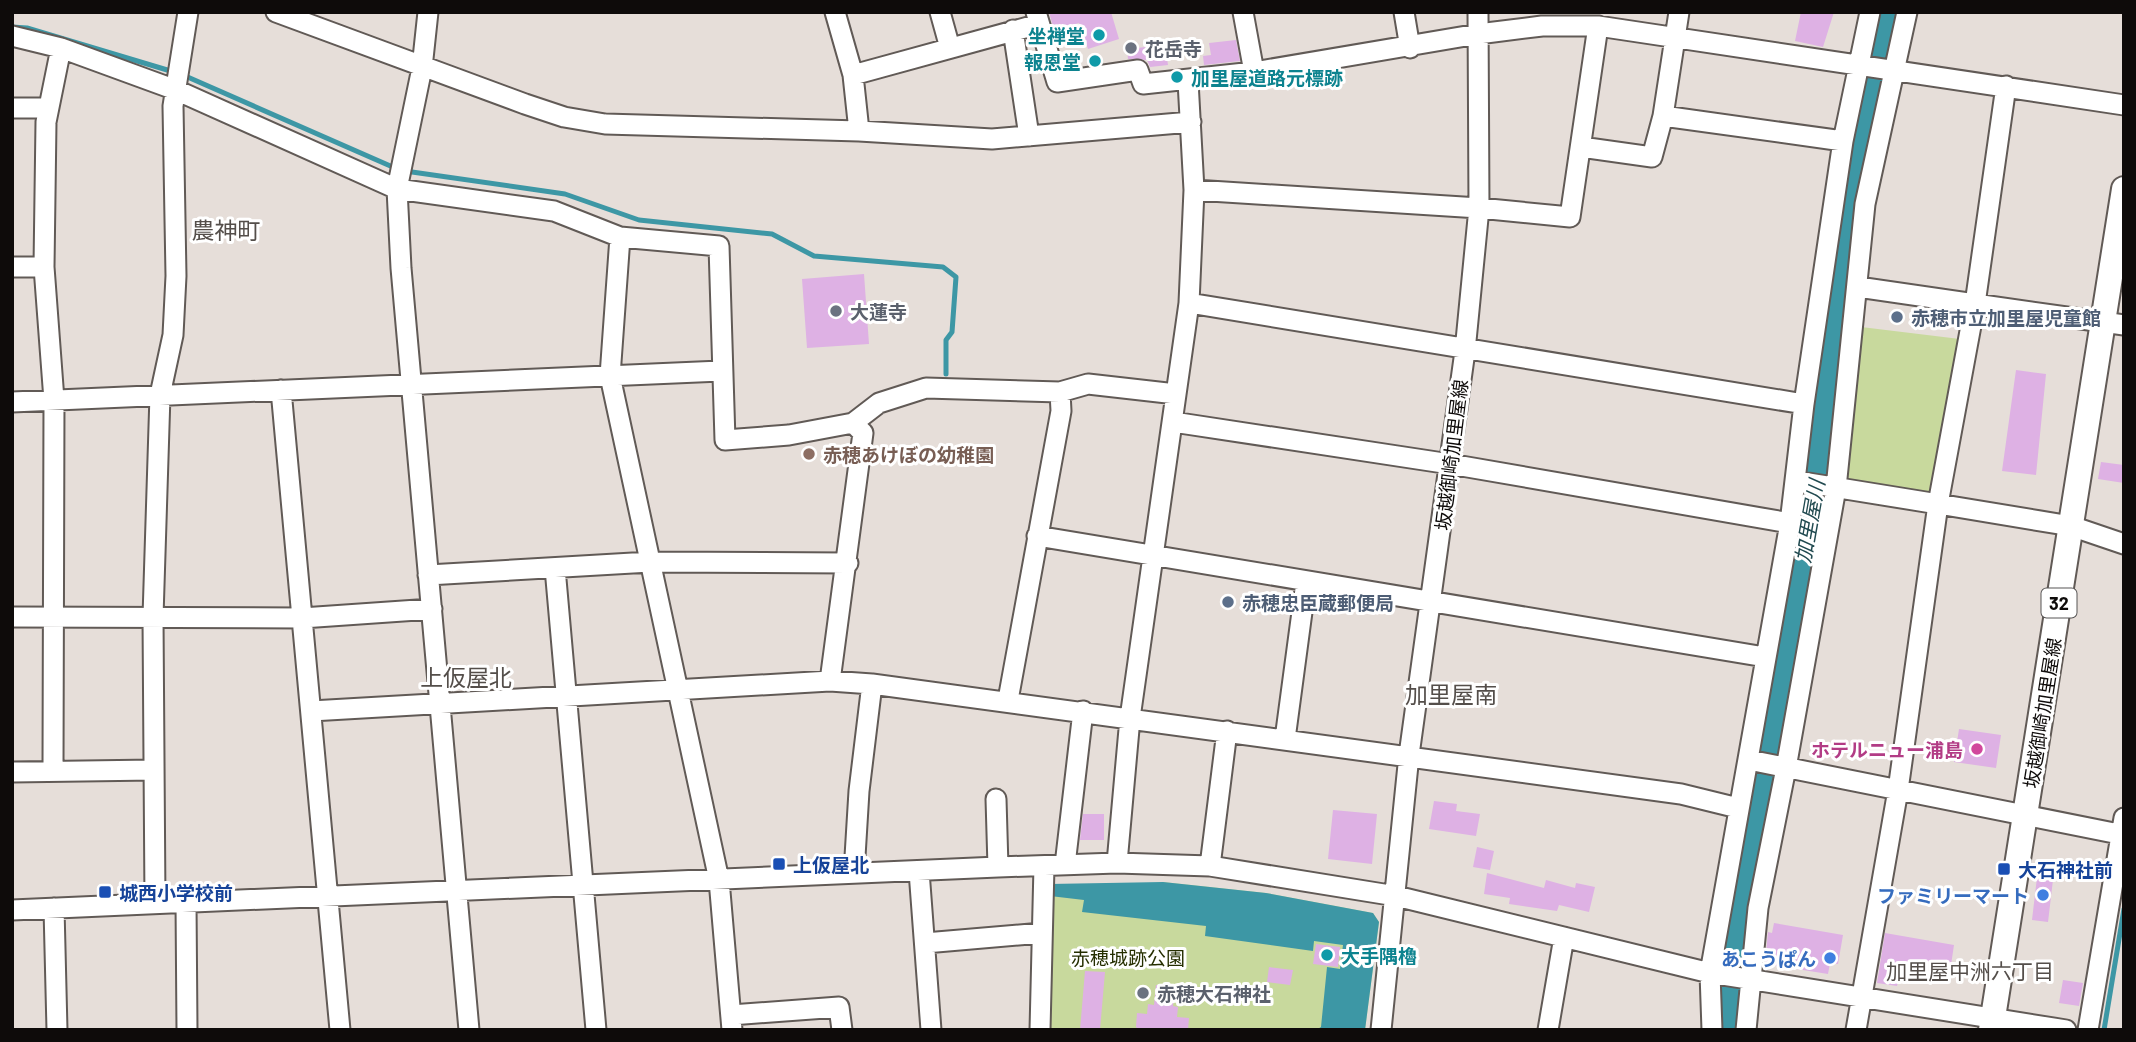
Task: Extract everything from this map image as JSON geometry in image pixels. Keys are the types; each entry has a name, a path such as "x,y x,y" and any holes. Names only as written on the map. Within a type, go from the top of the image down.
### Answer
{"main road":[{"name":"坂越御崎加里屋線","path":"1992,1023 2071,526 2113,323 2124,189"}],"street":[{"path":"155,903 153,617 160,396 173,335 176,276 173,106 188,12"},
{"path":"276,12 422,68 564,117 605,124 859,131 992,139 1191,122"},
{"path":"428,12 422,68 397,189 401,268 469,1030"},
{"path":"835,12 853,75 859,131"},
{"path":"940,12 950,48"},
{"path":"1243,12 1254,72"},
{"path":"1404,12 1410,48"},
{"name":"坂越御崎加里屋線","path":"1381,1030 1409,755 1465,351 1479,208 1478,12"},
{"path":"1581,147 1652,157 1663,116 1679,12"},
{"path":"1712,1030 1713,974 1738,807 1749,760 1790,523 1804,404 1843,141 1870,12"},
{"path":"1746,1030 1747,980 1758,908 1836,488 1865,204 1907,12"},
{"path":"853,75 1013,30 1037,18 1057,82 1138,70 1143,84 1254,72 1410,48 1478,34 1542,26 1598,26 1859,63 1895,71 2124,105"},
{"path":"1194,190 1479,208 1570,217 1598,26"},
{"path":"1013,30 1029,136"},
{"path":"12,36 61,48 176,90 397,189 554,211 620,237 719,247 725,440 789,435 853,423 879,402 926,388 1060,392 1088,384 1176,394"},
{"path":"53,771 54,400 44,267 47,108 61,48"},
{"path":"1117,863 1130,718 1189,303 1194,190 1188,81"},
{"path":"1856,1030 1898,790 1938,503 1975,304 2006,86"},
{"path":"12,108 47,108"},
{"path":"1663,116 1843,141"},
{"path":"620,237 610,376 719,880 732,1022 839,1007 842,1030"},
{"path":"12,267 44,267"},
{"path":"1858,287 2113,323"},
{"path":"1189,303 1465,351 1804,404"},
{"path":"12,402 721,371"},
{"path":"281,390 340,1030"},
{"path":"1008,700 1061,411 1060,392"},
{"path":"1173,422 1450,464 1790,523"},
{"path":"830,681 848,563 863,433 853,423"},
{"path":"1796,481 2071,526 2124,544"},
{"path":"1037,536 1765,657"},
{"path":"428,575 650,562 848,563"},
{"path":"555,568 596,1030"},
{"path":"1285,739 1306,582"},
{"path":"12,617 302,618 432,609"},
{"path":"311,711 830,681 1008,700 1409,755 1681,793 1738,807"},
{"path":"854,873 859,791 872,684"},
{"path":"1065,865 1083,711"},
{"path":"1210,866 1227,732"},
{"path":"1749,760 2025,816 2123,829 2088,1030"},
{"path":"12,772 154,770"},
{"path":"996,799 998,867"},
{"path":"12,910 998,867 1117,863 1210,866 1396,895 1713,974 1992,1023 2066,1030"},
{"path":"1040,1030 1044,866"},
{"path":"919,871 931,1030"},
{"path":"186,902 187,1030"},
{"path":"54,908 57,1030"},
{"path":"925,943 1042,933"},
{"path":"1548,1030 1564,937"}],"green space":[{"path":"1853,326 1968,340 1938,504 1836,488"},
{"name":"赤穂城跡公園","path":"1163,882 1266,893 1373,913 1379,922 1365,1030 1047,1030 1050,896"}],"water":[{"path":"1163,882 1266,893 1373,913 1379,922 1365,1030 1316,1030 1321,1027 1327,967 1340,969 1343,945 1314,941 1313,951 1205,936 1206,926 1082,912 1084,900 1050,896 1049,884"}],"building":[{"name":"坐禅堂","path":"1049,12 1111,12 1119,39 1088,49 1079,23 1054,30"},
{"path":"1801,12 1834,12 1823,47 1795,41"},
{"path":"1236,40 1240,61 1204,65 1203,56 1211,55 1209,43"},
{"path":"1165,45 1168,65 1150,67 1147,60 1128,59 1127,49"},
{"name":"大蓮寺","path":"864,274 869,344 807,348 802,279"},
{"path":"2016,370 2046,374 2036,475 2002,471"},
{"path":"2101,462 2124,465 2124,483 2098,479"},
{"name":"ホテルニュー浦島","path":"1959,729 2001,735 1996,768 1954,762"},
{"path":"1434,801 1457,804 1456,811 1480,814 1476,836 1429,829"},
{"path":"1333,810 1377,814 1372,864 1328,859"},
{"path":"1083,814 1104,814 1104,840 1080,840"},
{"path":"1477,847 1494,851 1490,870 1473,867"},
{"name":"ファミリーマート","path":"2038,869 2054,871 2048,922 2032,920"},
{"path":"1487,873 1544,888 1546,880 1575,888 1576,883 1595,887 1589,912 1559,905 1557,911 1509,904 1510,898 1484,894"},
{"path":"1774,923 1843,935 1838,964 1830,963 1828,974 1765,964 1768,932 1772,933"},
{"path":"1885,933 1954,945 1951,965 1922,960 1922,965 1914,964 1912,974 1900,972 1897,986 1877,983"},
{"name":"大手隅櫓","path":"1316,944 1340,947 1338,967 1313,964"},
{"path":"1269,967 1293,970 1290,985 1267,982"},
{"path":"1085,971 1105,972 1100,1030 1080,1030"},
{"path":"2063,980 2083,983 2079,1006 2059,1003"},
{"path":"1156,985 1174,986 1173,1006 1178,1007 1177,1017 1189,1018 1188,1030 1139,1030 1136,1027 1137,1013 1147,1014 1148,1004 1154,1005"}],"waterway":[{"name":"加里屋川","path":"1731,1030 1732,951 1820,456 1847,227 1890,12"},
{"path":"12,27 27,28 174,72"},
{"path":"183,75 395,168"},
{"path":"405,171 565,194 639,220 772,234 814,256 943,267 956,277 952,332 946,340 946,374"},
{"path":"2104,1030 2124,909"}],"place":[{"name":"坐禅堂","path":"1099,35"},
{"name":"花岳寺","path":"1131,48"},
{"name":"報恩堂","path":"1095,61"},
{"name":"加里屋道路元標跡","path":"1177,77"},
{"name":"大蓮寺","path":"836,311"},
{"name":"赤穂市立加里屋児童館","path":"1897,317"},
{"name":"赤穂あけぼの幼稚園","path":"809,454"},
{"name":"赤穂忠臣蔵郵便局","path":"1228,602"},
{"name":"ホテルニュー浦島","path":"1977,749"},
{"name":"上仮屋北","path":"779,864"},
{"name":"大石神社前","path":"2004,869"},
{"name":"城西小学校前","path":"105,892"},
{"name":"ファミリーマート","path":"2043,895"},
{"name":"大手隅櫓","path":"1327,955"},
{"name":"あこうぱん","path":"1830,958"},
{"name":"赤穂大石神社","path":"1143,993"}],"district":[{"name":"農神町","path":"226,230"},
{"name":"上仮屋北","path":"466,677"},
{"name":"加里屋南","path":"1451,694"},
{"name":"加里屋中洲六丁目","path":"1970,970"}]}
